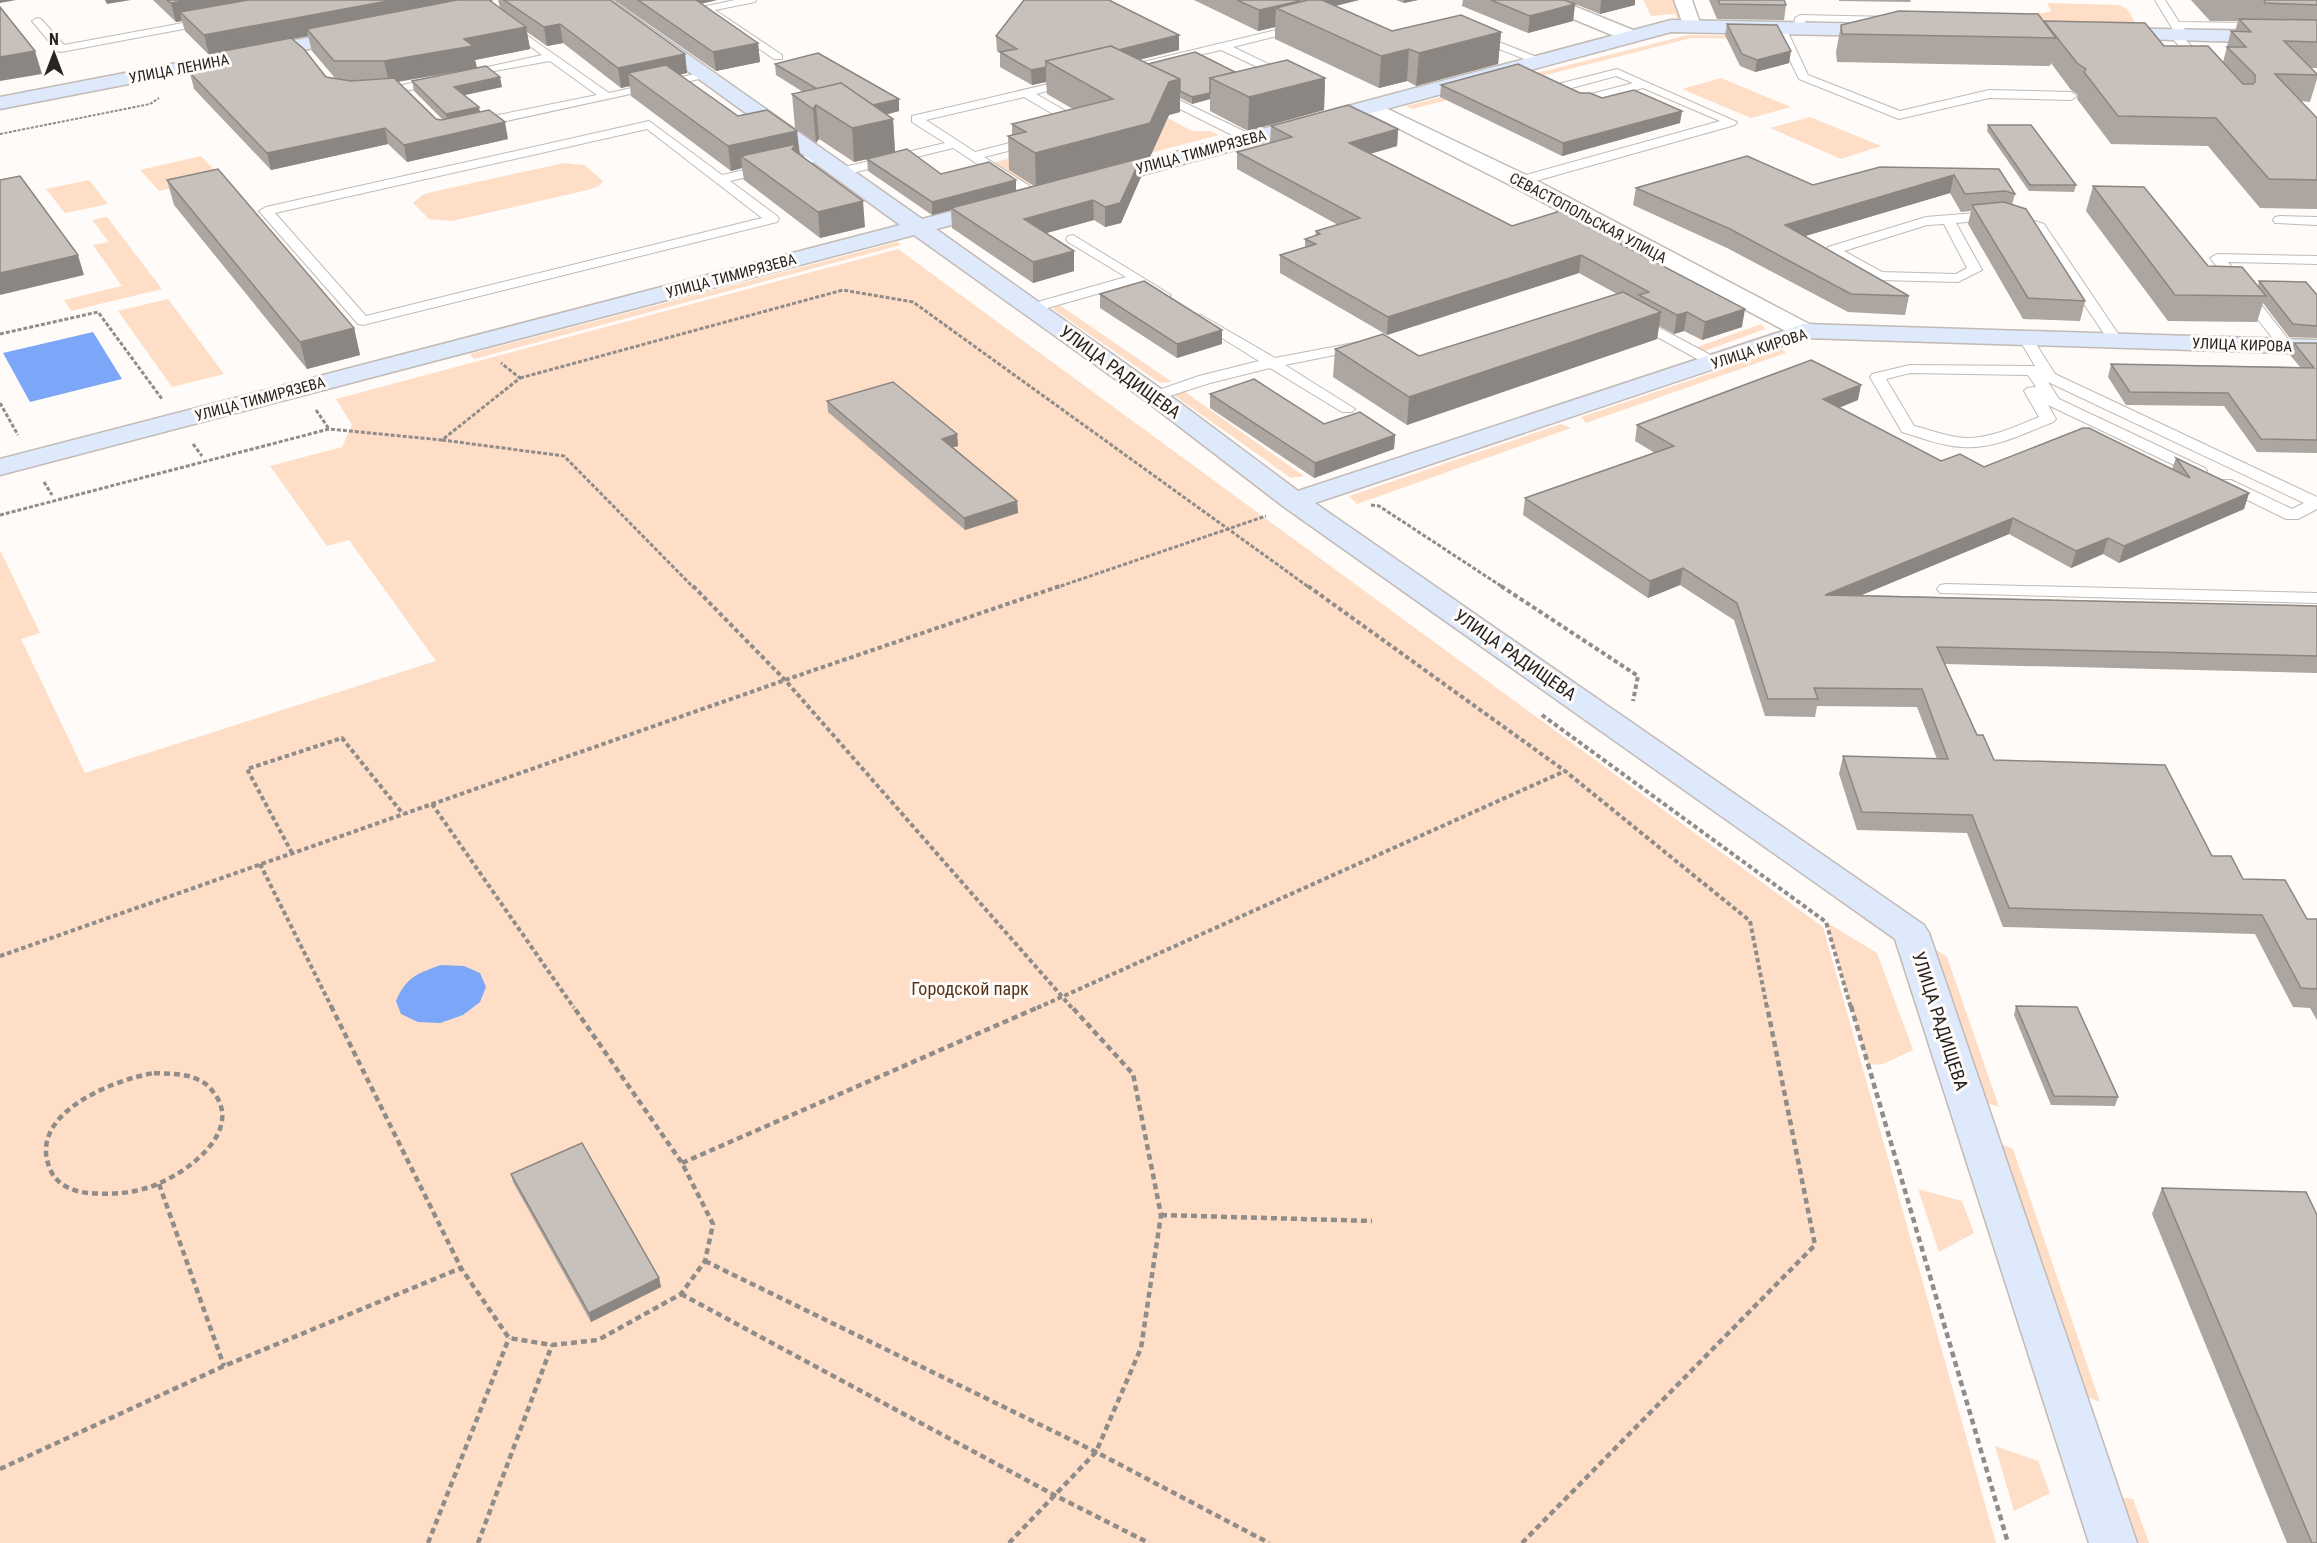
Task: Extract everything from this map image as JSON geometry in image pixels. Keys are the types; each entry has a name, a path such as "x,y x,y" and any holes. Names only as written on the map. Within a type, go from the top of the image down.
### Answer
{"street":[{"name":"УЛИЦА РАДИЩЕВА","path":"599,0 1155,396 1284,508 1911,933 2113,1543"},
{"path":"1543,0 1631,36"},
{"path":"1683,0 1692,26"},
{"name":"УЛИЦА ТИМИРЯЗЕВА","path":"1082,184 1671,26 1800,28 1903,25"},
{"name":"УЛИЦА ЛЕНИНА","path":"0,103 299,50 374,31"},
{"path":"2092,34 2178,32 2317,38"},
{"name":"СЕВАСТОПОЛЬСКАЯ УЛИЦА","path":"1371,107 1520,181 1804,332"},
{"name":"УЛИЦА ТИМИРЯЗЕВА","path":"0,467 1060,191"},
{"name":"УЛИЦА КИРОВА","path":"1284,508 1804,332 2317,347"}],"lane":[{"path":"751,0 706,9 778,57"},
{"path":"2160,0 2178,32 2209,72"},
{"path":"37,21 61,49 221,19"},
{"path":"500,19 606,97"},
{"path":"1248,138 1114,72 1222,46 1307,20"},
{"path":"2178,32 2252,26"},
{"path":"1780,28 1803,77 1899,116 1989,94 2071,96"},
{"path":"1462,37 1473,35 1538,62"},
{"path":"1222,46 1298,82 1276,88"},
{"path":"416,102 395,88 551,57"},
{"path":"1514,68 1583,100 1644,84"},
{"path":"1520,181 1731,122 1617,72 1557,88"},
{"path":"467,126 704,75"},
{"path":"1037,197 916,118 1081,80"},
{"path":"1026,93 1086,128 1064,134"},
{"path":"1190,110 1212,104"},
{"path":"720,179 772,219 363,321 266,211 649,125 720,179 955,144"},
{"path":"974,156 1041,139"},
{"path":"1948,219 1975,270 1958,278 1880,276 1833,250 1926,221 1948,219 2001,215 2039,226 2116,341"},
{"path":"2280,220 2317,221"},
{"path":"1073,239 1269,363 1347,409"},
{"path":"2286,346 2217,258 2317,260"},
{"path":"1032,308 1137,278"},
{"path":"1620,310 1715,363"},
{"path":"2026,339 2033,371 2048,419 1972,443 1956,442 1908,429 1877,377 1910,369 2033,371 2317,502 2313,514 2292,515 2053,402 2033,371"},
{"path":"1155,396 1178,387 1269,363 1371,344"},
{"path":"1946,589 2317,598"}],"path":[{"path":"442,440 520,378 843,290 912,302 1565,771 1750,921 1815,1245 1522,1543"},
{"path":"0,334 98,312 164,402"},
{"path":"495,357 520,378"},
{"path":"0,403 21,440"},
{"path":"312,404 329,429"},
{"path":"0,515 329,429 442,440 564,456 785,681 1062,997 1133,1074 1161,1215 1141,1348 1096,1452 1009,1543"},
{"path":"1368,505 1379,506 1638,676 1630,711"},
{"path":"1259,508 1268,516"},
{"path":"0,956 785,681 1268,516 1284,508"},
{"path":"1537,712 1826,922 2008,1543"},
{"path":"292,853 247,769 342,738 403,814"},
{"path":"682,1164 1062,997 1565,771"},
{"path":"260,864 461,1268 509,1338 552,1345 598,1340 681,1294 705,1261 713,1224 682,1164 432,804"},
{"path":"154,1073 184,1074 205,1082 222,1102 222,1124 209,1148 187,1168 159,1184 116,1195 82,1193 58,1183 45,1163 46,1142 61,1116 82,1099 119,1080 154,1073"},
{"path":"159,1184 224,1366"},
{"path":"1161,1215 1372,1221"},
{"path":"705,1261 1096,1452 1269,1543"},
{"path":"0,1469 224,1366 461,1268"},
{"path":"681,1294 1056,1496 1149,1543"},
{"path":"428,1543 509,1338"},
{"path":"478,1543 552,1345"}],"green space":[{"path":"1643,0 1678,0 1685,16 1677,19 1675,14 1651,16"},
{"path":"2047,3 2119,5 2127,9 2138,27 2031,26 2022,14 2051,11"},
{"path":"1688,35 1763,36 1764,39 1691,38 1412,109 1406,106"},
{"path":"1721,78 1791,107 1751,118 1682,89"},
{"path":"1164,116 1192,131 1210,131 1219,135 1029,185 992,163"},
{"path":"1810,117 1881,146 1841,159 1770,128"},
{"path":"201,156 221,177 159,191 140,170"},
{"path":"564,163 584,165 603,181 599,186 588,190 452,221 429,219 413,203 422,195 432,192"},
{"path":"89,180 108,204 65,213 46,189"},
{"path":"107,217 162,289 71,311 64,300 122,286 93,245 109,242 92,220"},
{"path":"897,242 901,245 474,359 470,354"},
{"name":"Городской парк","path":"898,249 1823,927 1996,1543 0,1543 0,550 40,633 21,639 85,773 436,661 349,540 327,546 270,466 342,447 352,425 336,399"},
{"path":"168,299 224,374 172,387 118,311"},
{"path":"1058,304 1172,382 1160,383 1053,309"},
{"path":"1761,324 1765,329 1702,352 1694,348"},
{"path":"1782,349 1786,353 1586,423 1581,417"},
{"path":"1178,387 1304,476 1291,478 1168,391"},
{"path":"1561,424 1571,428 1357,504 1349,496"},
{"path":"1826,922 1877,953 1913,1050 1883,1064 1868,1065"},
{"path":"1911,933 1947,957 1999,1107 1965,1095"},
{"path":"1978,1134 2013,1149 2100,1402 2061,1385"},
{"path":"1918,1189 1962,1201 1974,1233 1939,1252"},
{"path":"1995,1446 2038,1461 2050,1493 2014,1511"},
{"path":"2097,1494 2133,1499 2149,1543 2113,1543"}],"water":[{"path":"93,332 122,379 30,402 3,353"},
{"path":"441,965 464,966 480,973 486,987 480,1002 463,1015 440,1023 418,1022 401,1014 396,1001 404,986 419,974"}],"building":[{"path":"167,0 189,0 171,3"},
{"path":"248,0 393,0 204,35 180,12"},
{"path":"457,0 489,0 526,27 464,39 473,46 384,61 334,61 307,29"},
{"path":"504,0 610,0 685,54 618,68 560,24 544,27"},
{"path":"638,0 696,0 758,43 713,52"},
{"path":"1024,0 1109,0 1179,35 1118,50 1111,46 1046,61 1046,67 1031,70 1000,52 1017,49 996,36"},
{"path":"1237,0 1299,0 1300,1 1259,10"},
{"path":"1308,0 1322,0 1392,31 1461,15 1501,32 1419,53 1409,49 1381,56 1276,8"},
{"path":"1491,0 1564,0 1575,4 1530,16"},
{"path":"1718,0 1784,0 1786,5 1720,4"},
{"path":"2264,0 2317,0 2317,5 2265,3"},
{"path":"0,7 35,51 0,57"},
{"path":"1899,11 2038,14 2056,38 1842,34 1841,25"},
{"path":"2239,19 2317,20 2317,42 2284,41 2317,75 2275,74 2317,118 2317,180 2269,179 2216,118 2118,116 2084,72 2086,69 2077,63 2044,21 2145,23 2164,46 2208,46 2243,84 2253,84 2255,75 2227,47 2246,47 2231,31 2251,32"},
{"path":"1727,24 1777,25 1791,51 1757,60 1742,54"},
{"path":"291,38 304,49 326,77 351,81 394,78 436,119 441,120 489,110 505,122 404,145 385,128 267,153 190,73 232,65 219,52"},
{"path":"1111,46 1180,79 1169,82 1150,123 1035,153 1008,136 1026,132 1012,124 1113,99 1046,61"},
{"path":"1195,52 1235,72 1210,78 1210,93 1192,97 1180,91 1180,79 1148,64"},
{"path":"818,53 899,99 873,105 841,83 817,89 775,64"},
{"path":"1287,60 1325,78 1249,97 1210,78"},
{"path":"1518,64 1580,93 1590,93 1602,98 1634,90 1682,111 1563,143 1441,85"},
{"path":"666,65 738,116 767,110 797,131 728,146 628,73"},
{"path":"486,66 500,77 454,87 479,107 446,114 412,81"},
{"path":"841,83 893,119 852,128 816,105 813,109 792,94"},
{"path":"1348,105 1398,129 1349,143 1512,226 1560,211 1624,242 1619,243 1745,309 1705,322 1687,312 1677,315 1639,295 1649,292 1581,255 1388,317 1280,255 1316,244 1305,239 1320,234 1316,231 1360,218 1237,152 1292,137 1271,126"},
{"path":"1988,125 2031,125 2076,185 2030,185"},
{"path":"796,144 792,149 863,201 818,212 741,156"},
{"path":"907,149 941,174 989,162 1016,180 932,202 867,159"},
{"path":"1747,156 1813,185 1880,167 1999,169 2015,194 2005,191 1965,194 1954,175 1785,225 1909,296 1851,294 1730,229 1636,188"},
{"path":"1141,158 1120,203 1105,207 1093,200 1024,219 1074,251 1033,262 951,208"},
{"path":"218,169 354,328 300,342 167,180"},
{"path":"20,176 78,255 0,273 0,180"},
{"path":"2093,186 2144,187 2208,266 2242,267 2266,296 2175,295"},
{"path":"2004,202 2026,209 2085,301 2028,298 1972,205"},
{"path":"1144,281 1222,330 1177,344 1100,294"},
{"path":"2259,281 2306,282 2317,295 2317,326 2293,324"},
{"path":"1623,292 1661,312 1409,397 1335,349 1383,334 1419,356"},
{"path":"2294,343 2317,343 2317,440 2261,439 2228,393 2130,392 2111,364 2314,368"},
{"path":"1811,360 1861,385 1823,399 1941,461 1960,454 1984,467 2083,428 2089,428 2190,478 2176,458 2249,493 2124,546 2108,538 2076,551 2013,518 1825,595 2317,606 2317,656 1937,647 1977,735 1983,735 1994,760 2165,765 2212,856 2231,856 2243,879 2285,880 2307,919 2317,919 2317,989 2301,988 2262,915 2009,908 1972,815 1862,812 1843,756 1948,759 1922,689 1814,688 1818,699 1768,699 1737,603 1683,568 1650,581 1525,498 1674,446 1637,425"},
{"path":"1254,379 1324,424 1360,412 1395,435 1315,463 1210,394"},
{"path":"893,382 957,434 942,439 1017,501 964,518 827,401"},
{"path":"2016,1006 2077,1007 2118,1097 2054,1096"},
{"path":"582,1143 659,1278 589,1313 511,1174"},
{"path":"2162,1188 2306,1192 2317,1215 2317,1543 2312,1543"}]}
